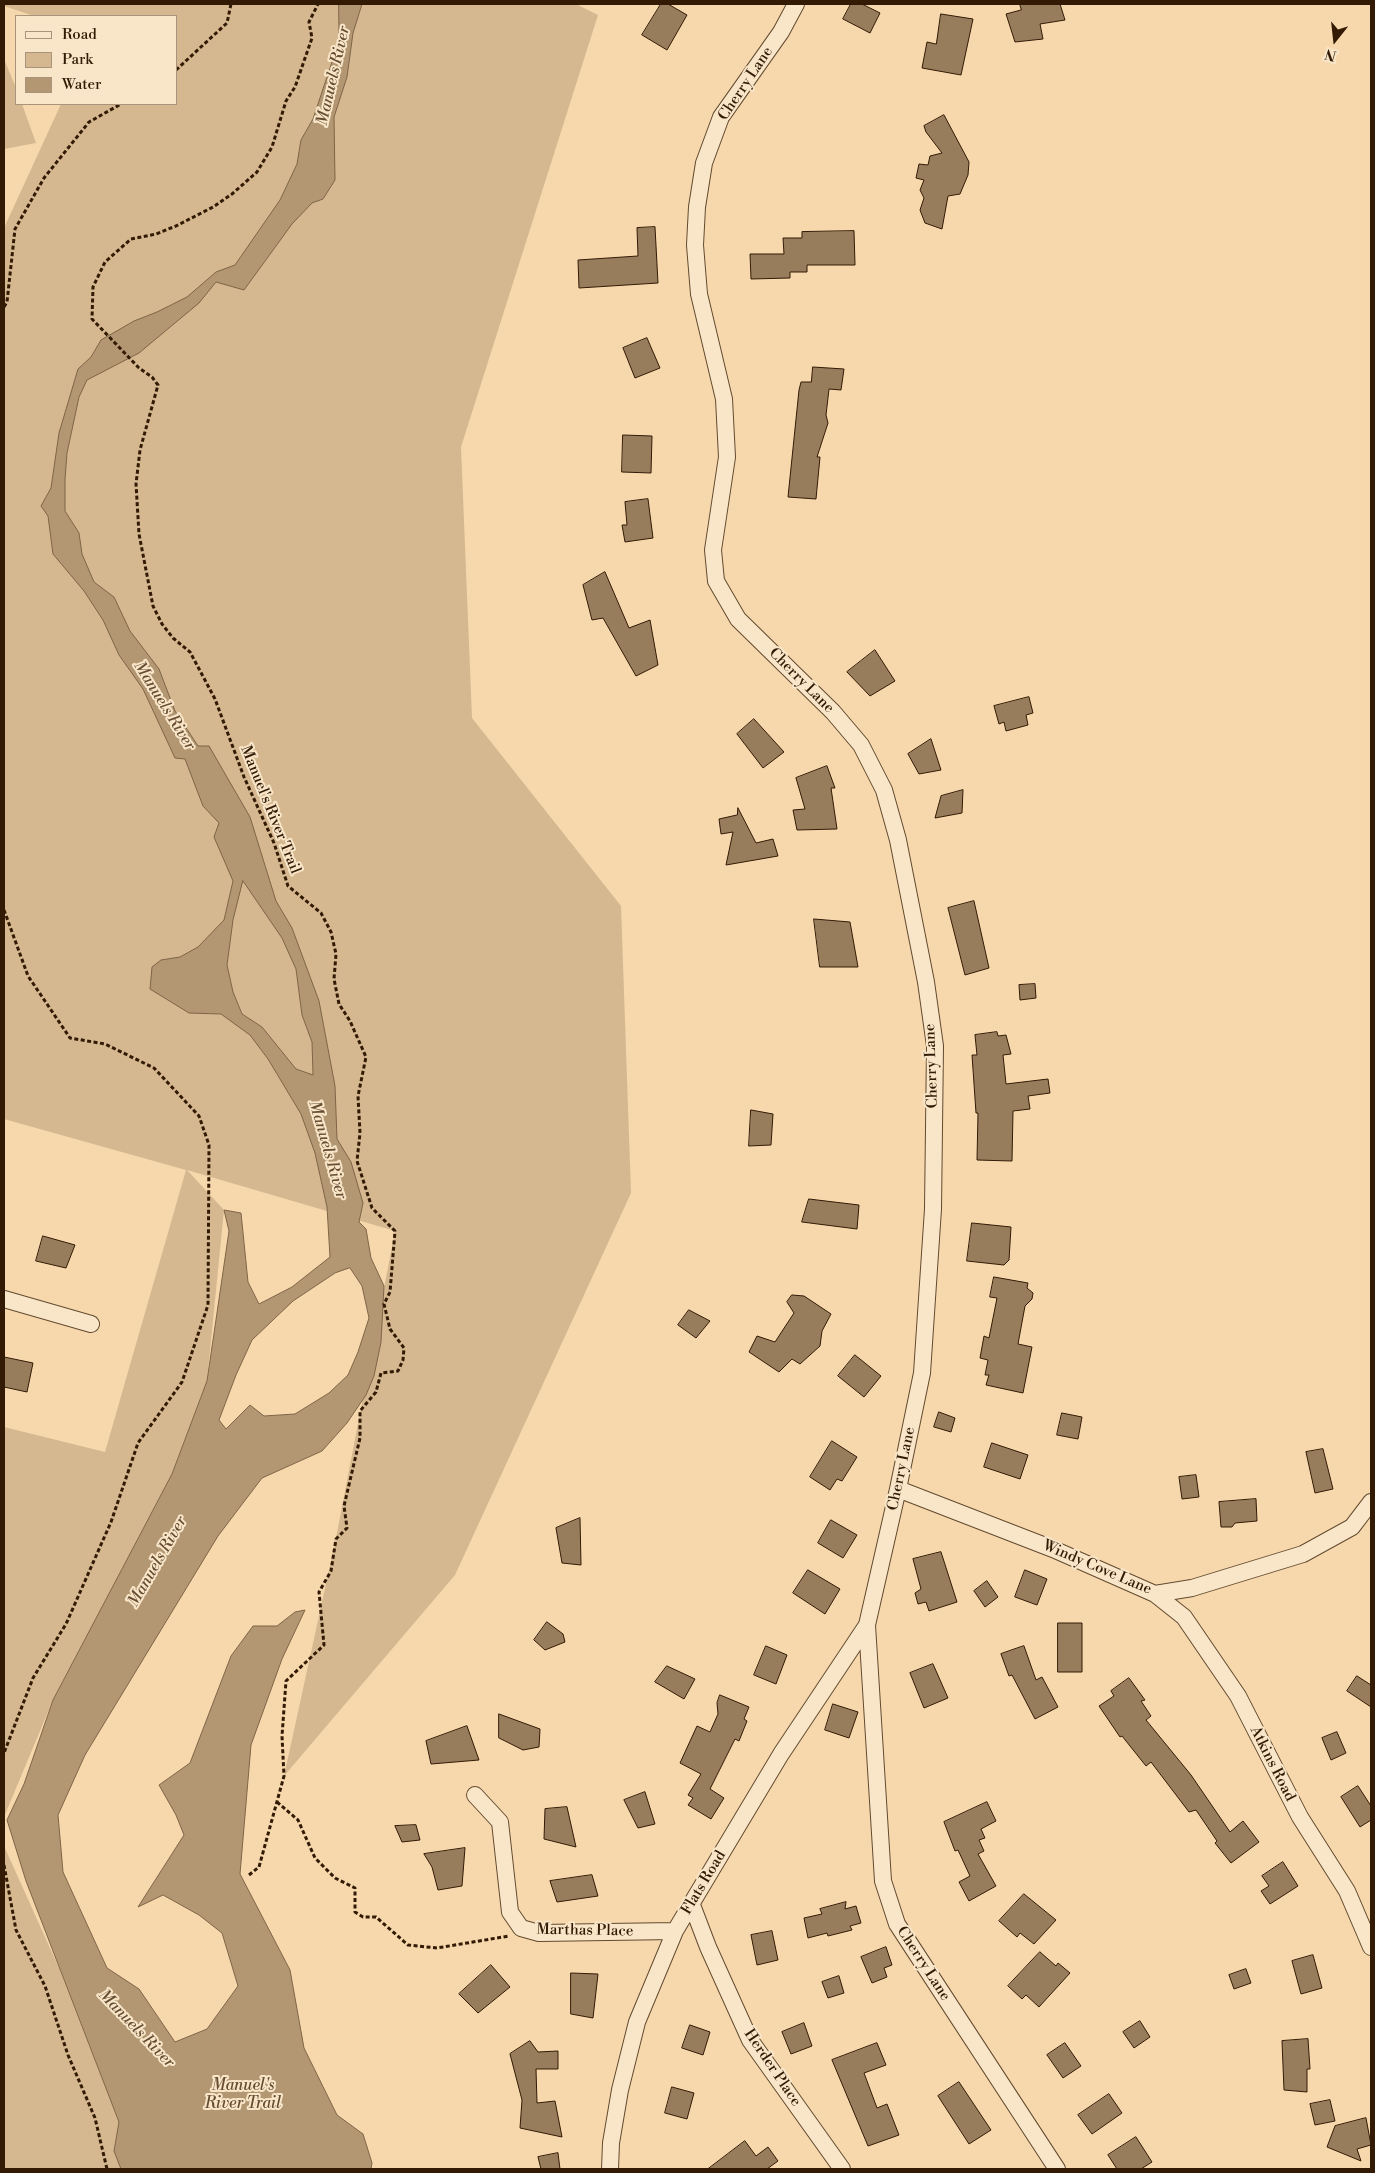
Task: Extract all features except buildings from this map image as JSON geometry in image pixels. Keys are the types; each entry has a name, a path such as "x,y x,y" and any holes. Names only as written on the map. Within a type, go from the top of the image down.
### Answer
{"street":[{"name":"Cherry Lane","path":"796,4 781,32 721,116 704,164 697,207 695,245 699,294 724,400 727,457 713,550 716,581 738,619 833,712 861,745 884,790 898,840 926,982 935,1046 933,1209 922,1373 867,1625 884,1881 897,1924 1057,2169"},
{"path":"4,1299 92,1324"},
{"name":"Windy Cove Lane","path":"898,1489 1053,1549 1155,1594 1192,1588 1302,1554 1352,1527 1371,1502"},
{"name":"Atkins Road","path":"1155,1594 1184,1617 1238,1696 1300,1817 1347,1891 1371,1947"},
{"name":"Flats Road","path":"610,2169 611,2143 620,2090 638,2022 675,1931 781,1754 867,1625"},
{"name":"Marthas Place","path":"475,1795 500,1822 510,1912 521,1928 539,1933 675,1931"},
{"name":"Herder Place","path":"692,1904 708,1947 750,2040 842,2169"}],"path":[{"path":"178,68 227,24 231,4"},
{"name":"Manuel's River Trail","path":"249,1875 259,1867 284,1776 282,1736 286,1680 324,1645 319,1592 331,1571 336,1538 347,1528 344,1506 360,1438 360,1411 376,1392 381,1373 398,1371 403,1360 404,1348 390,1329 384,1304 390,1292 395,1231 372,1208 357,1160 360,1133 358,1096 366,1057 350,1021 339,1004 334,979 336,954 331,932 322,913 288,886 274,843 244,777 215,699 190,652 173,638 162,624 152,606 139,534 136,484 140,450 158,385 152,376 139,368 92,320 93,287 105,262 131,239 156,234 214,207 257,172 272,147 286,101 296,87 312,38 309,22 318,4"},
{"path":"4,307 7,302 15,229 39,186 89,122 118,105"},
{"path":"4,910 28,976 70,1038 105,1044 154,1068 199,1116 209,1146 208,1304 197,1339 182,1382 138,1443 111,1522 66,1624 33,1678 4,1753"},
{"path":"277,1802 298,1820 315,1858 335,1878 355,1888 355,1912 363,1917 376,1917 408,1945 437,1948 471,1944 506,1938 521,1928"},
{"path":"4,1865 16,1930 45,1986 68,2055 95,2118 107,2169"}],"green space":[{"path":"4,4 576,4 598,15 461,447 472,718 621,906 631,1193 455,1575 284,1776 336,1538 395,1231 187,1170 224,1210 207,1381 172,1474 53,1700 4,1817 4,1427 105,1452 186,1170 4,1119 4,228 61,105 178,105 178,15 31,15 4,6"},
{"path":"4,59 15,86 15,105 22,105 36,143 4,149"},
{"path":"4,1846 59,1968 119,2122 121,2169 4,2169"}],"water":[{"name":"Manuel's River Trail","path":"339,4 362,4 353,33 347,77 334,117 335,180 323,199 312,203 292,224 244,290 216,282 199,303 139,353 87,380 79,397 67,453 65,511 79,533 82,554 94,582 114,597 130,631 159,669 175,711 198,746 209,746 250,817 276,901 292,928 319,1001 335,1086 337,1139 351,1162 363,1203 359,1222 366,1229 371,1258 384,1286 381,1342 374,1376 366,1395 347,1423 322,1451 262,1478 218,1536 85,1755 58,1815 63,1872 107,1968 139,1989 175,2042 207,2029 238,1986 222,1933 199,1915 163,1895 138,1907 184,1835 176,1815 159,1785 190,1763 231,1656 253,1626 277,1626 295,1612 305,1610 282,1659 251,1745 240,1874 290,1970 304,2048 337,2115 363,2134 372,2163 371,2169 121,2169 114,2151 119,2122 26,1881 7,1820 24,1784 53,1700 172,1474 207,1381 229,1231 224,1210 241,1213 248,1282 259,1304 292,1287 330,1257 327,1207 315,1153 301,1114 268,1059 250,1035 221,1014 189,1013 150,989 152,967 161,960 180,957 198,947 224,920 233,881 214,837 219,823 203,806 185,759 175,758 143,689 119,655 103,620 84,591 53,554 48,516 41,506 51,488 59,433 78,369 91,357 101,340 134,321 187,297 216,272 235,265 280,200 297,164 301,140 313,119 339,41","holes":["243,881 282,938 296,969 302,1015 312,1042 313,1075 296,1069 262,1027 242,1014 233,992 227,965 233,920","350,1268 362,1286 369,1318 348,1375 329,1393 295,1414 264,1416 250,1405 226,1429 219,1420 252,1340 293,1301 335,1273"]}],"water label":[{"name":"Manuels River","path":"334,76"},
{"name":"Manuels River","path":"164,706"},
{"name":"Manuels River","path":"327,1150"},
{"name":"Manuels River","path":"158,1562"},
{"name":"Manuels River","path":"136,2029"}]}
